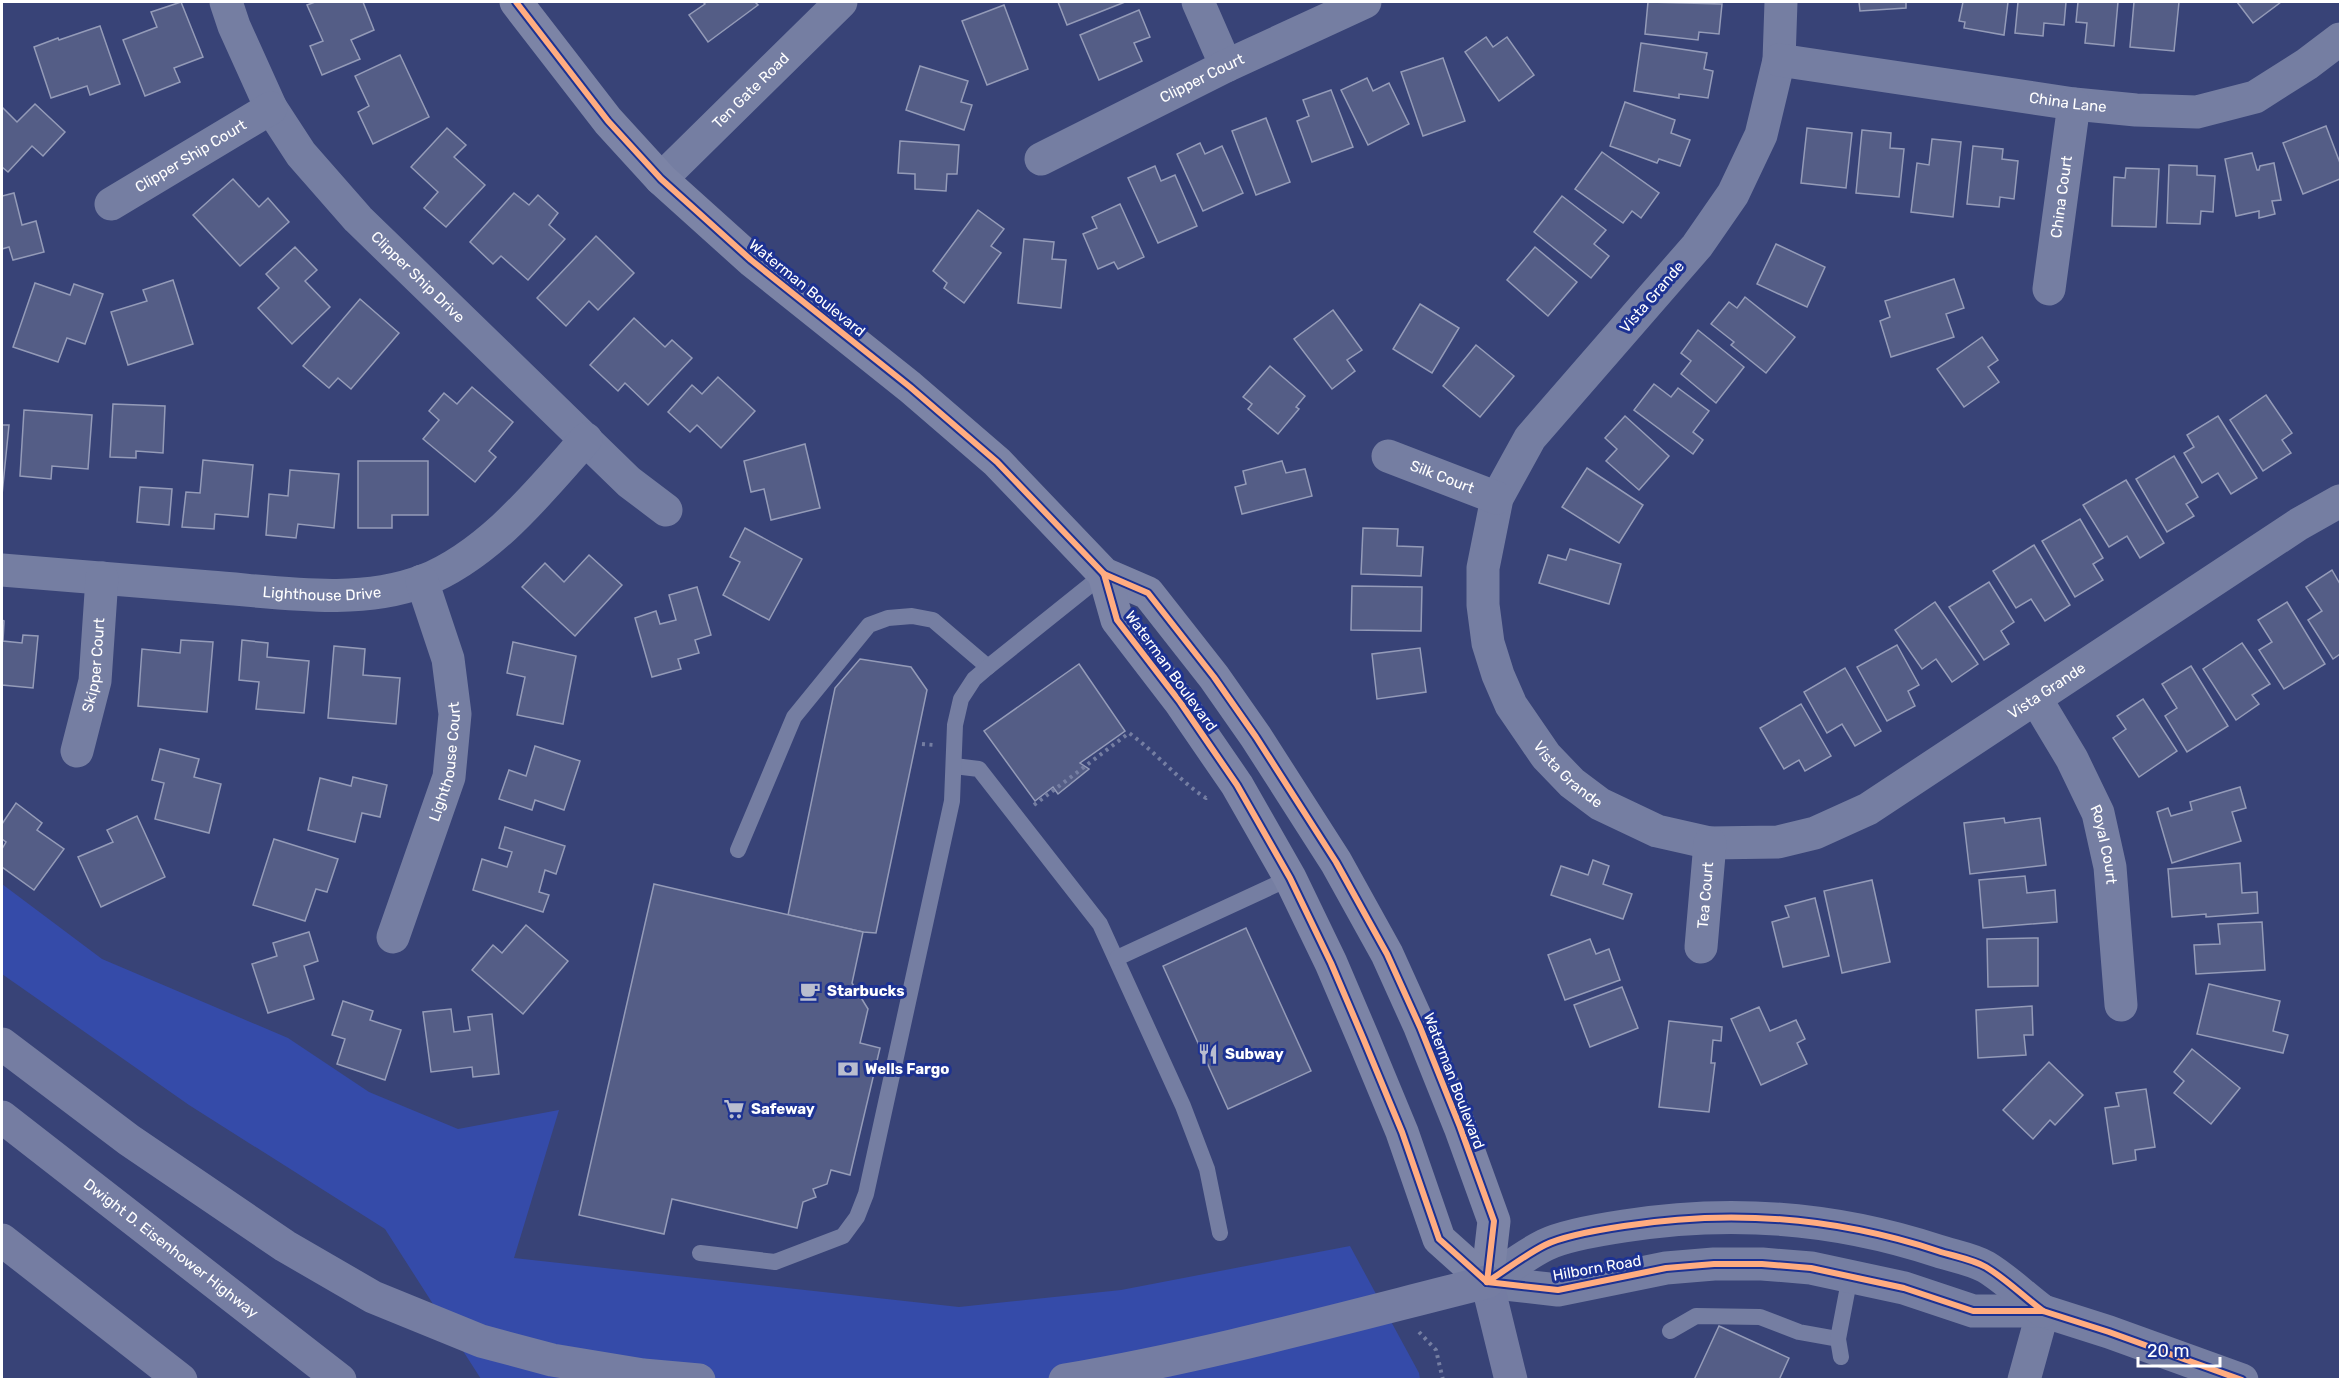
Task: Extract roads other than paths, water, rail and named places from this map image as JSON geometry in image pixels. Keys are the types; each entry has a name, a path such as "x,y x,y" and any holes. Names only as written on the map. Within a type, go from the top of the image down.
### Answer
{"highway":[{"path":"2,1044 129,1140 285,1246 373,1297 481,1341 552,1360 643,1375 699,1380"},
{"name":"Dwight D. Eisenhower Highway","path":"2,1118 340,1380"},
{"path":"2,1240 181,1380"},
{"path":"1065,1380 1266,1338 1487,1282"}],"main road":[{"name":"Waterman Boulevard","path":"516,2 608,121 661,179 751,260 910,387 997,462 1104,574 1148,593 1214,677 1273,763 1336,862 1387,954 1420,1028 1494,1221 1487,1282 1511,1380"},
{"name":"Waterman Boulevard","path":"1104,574 1117,620 1180,702 1237,785 1290,878 1331,963 1402,1132 1439,1239 1487,1282"}],"street":[{"name":"Clipper Ship Drive","path":"226,2 234,26 271,108 300,154 358,219 629,482 666,510"},
{"name":"Ten Gate Road","path":"661,179 840,2"},
{"path":"1198,2 1227,66"},
{"name":"Clipper Court","path":"1041,159 1227,66 1365,2"},
{"name":"Vista Grande","path":"1781,2 1779,60 1761,135 1733,194 1697,246 1530,438 1497,498 1483,568 1483,605 1488,643 1511,705 1546,756 1572,783 1600,804 1657,831 1710,843 1778,842 1826,828 1868,809 2299,524 2340,501"},
{"name":"China Lane","path":"1779,60 2074,104 2136,110 2197,112 2255,97 2307,64 2340,39"},
{"name":"China Court","path":"2049,289 2074,104"},
{"name":"Clipper Ship Court","path":"111,204 271,108"},
{"name":"Lighthouse Drive","path":"2,570 299,594 366,595 422,581 470,555 521,513 586,439"},
{"name":"Silk Court","path":"1388,456 1497,498"},
{"name":"Skipper Court","path":"77,751 94,681 102,578"},
{"name":"Lighthouse Court","path":"393,937 449,777 455,714 448,659 422,581"},
{"name":"Royal Court","path":"2036,699 2072,759 2098,813 2110,867 2121,1005"},
{"name":"Tea Court","path":"1701,947 1710,843"},
{"name":"Hilborn Road","path":"1487,1282 1546,1245 1604,1229 1662,1220 1712,1216 1760,1217 1813,1221 1860,1229 1921,1245 1984,1266 2043,1311"},
{"name":"Hilborn Road","path":"1487,1282 1558,1290 1611,1278 1714,1264 1762,1264 1811,1268 1904,1288 1973,1311 2043,1311 2242,1380"},
{"path":"2024,1380 2043,1311"}],"lane":[{"path":"700,1253 775,1262 843,1236 857,1217 866,1194 952,801 955,725 961,699 974,679 1059,608 1104,574"},
{"path":"738,850 794,717 869,625 888,618 912,616 933,620 988,667"},
{"path":"954,766 979,769 1100,924 1183,1106 1207,1168 1220,1233"},
{"path":"1117,958 1290,878"},
{"path":"1841,1357 1838,1340 1850,1276"},
{"path":"1670,1331 1696,1316 1760,1317 1799,1332 1838,1340"}],"place":[{"name":"Starbucks","path":"810,991"},
{"name":"Subway","path":"1208,1054"},
{"name":"Wells Fargo","path":"848,1069"},
{"name":"Safeway","path":"734,1109"}]}
